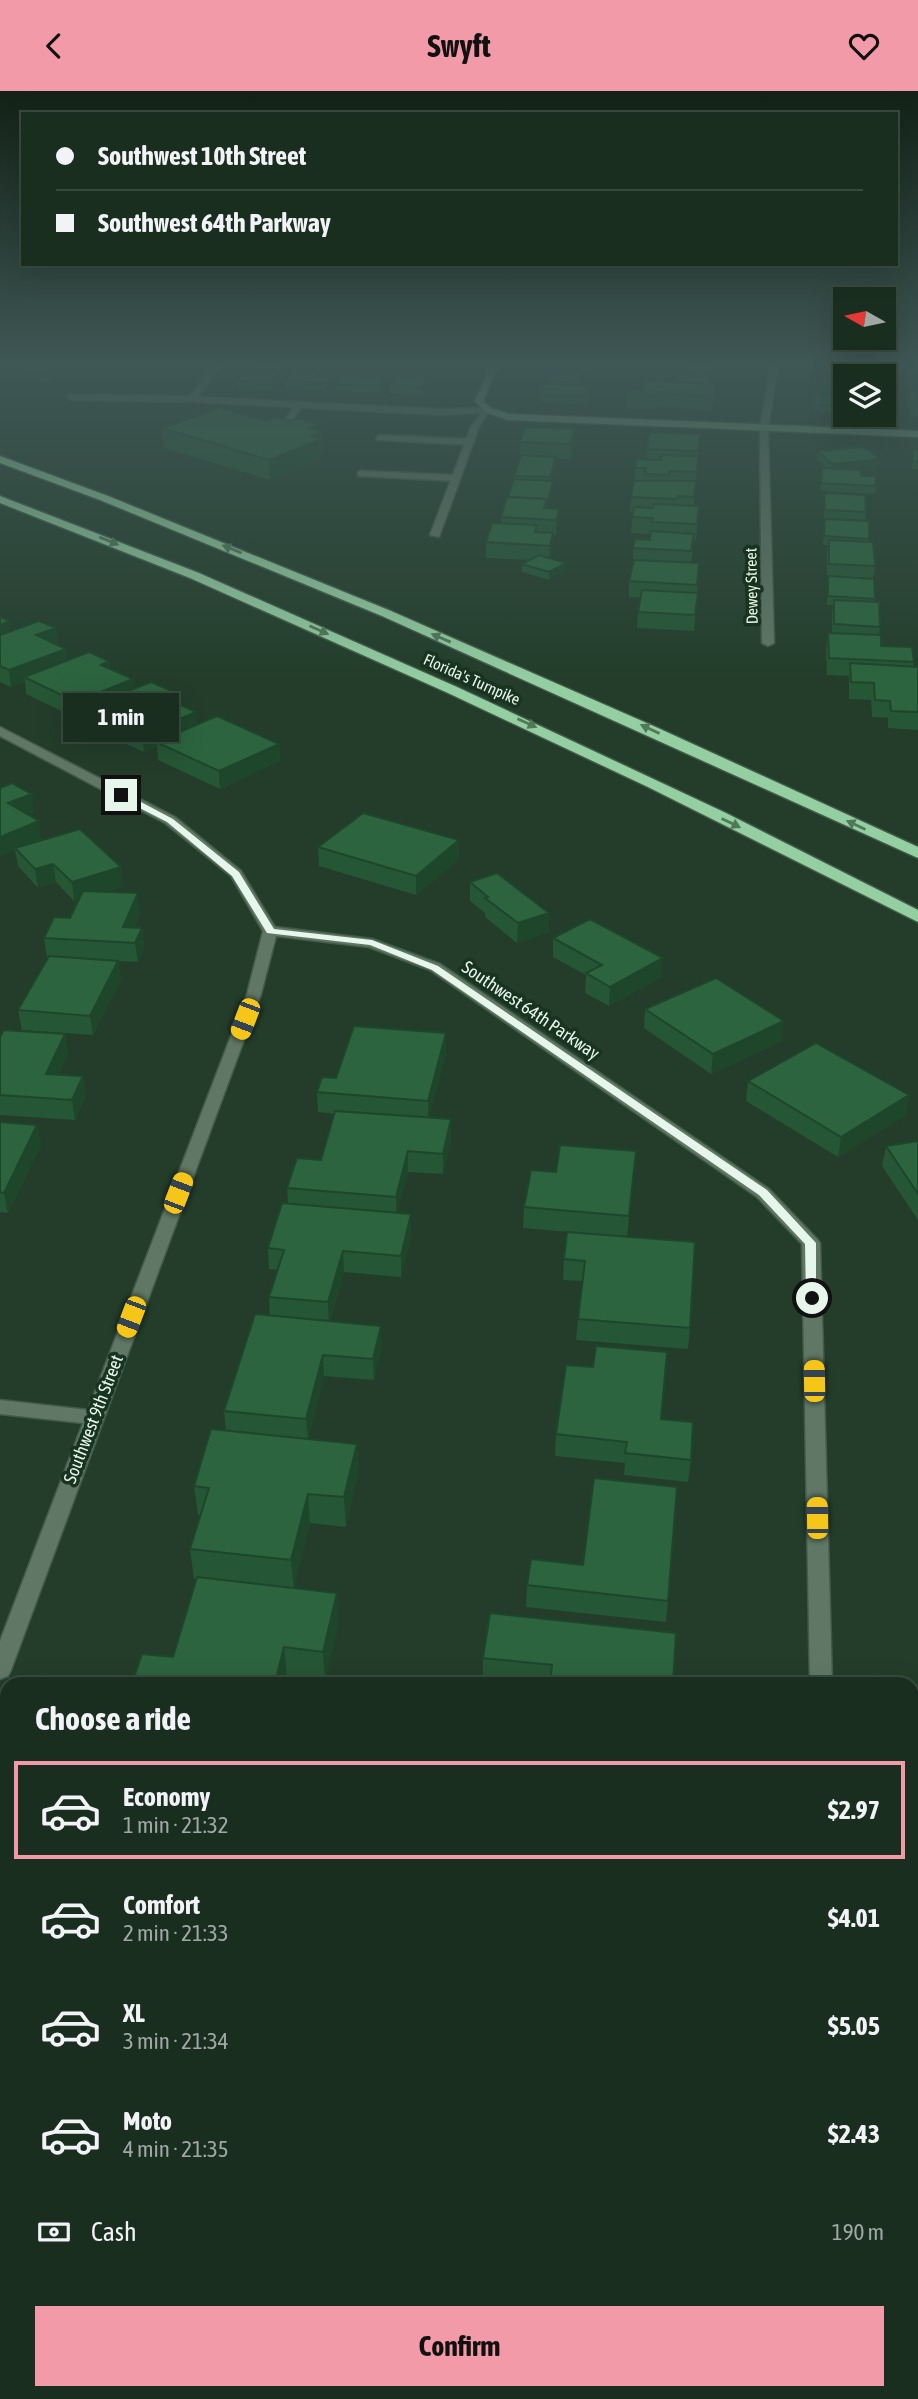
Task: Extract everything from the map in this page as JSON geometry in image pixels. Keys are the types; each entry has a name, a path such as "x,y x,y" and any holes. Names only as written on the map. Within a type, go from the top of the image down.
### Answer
{"highway":[{"name":"Florida's Turnpike","path":"29,469 294,574 596,704 918,853"},
{"path":"36,469 47,475"},
{"name":"Florida's Turnpike","path":"0,499 263,604 547,732 918,917"}],"street":[{"path":"435,535 460,469"},
{"name":"Dewey Street","path":"765,469 768,643"},
{"path":"361,474 456,478"},
{"path":"0,731 170,820 236,874 270,931"},
{"name":"Southwest 64th Parkway","path":"270,931 372,943 435,968 763,1193 811,1243 821,1677"},
{"name":"Southwest 9th Street","path":"0,1670 254,994 270,931"},
{"path":"0,1406 93,1417"}],"building":[{"path":"516,469 552,469 550,477 514,476"},
{"path":"646,469 697,469 697,472 669,471 669,475 645,474"},
{"path":"822,469 861,470 861,476 876,476 876,486 821,483"},
{"path":"514,479 553,481 548,499 508,497"},
{"path":"634,481 696,481 694,497 631,497"},
{"path":"824,493 865,495 866,512 825,510"},
{"path":"507,497 547,499 544,508 559,509 556,520 501,517"},
{"path":"654,504 699,506 697,524 652,522 653,518 632,517 634,507 653,508"},
{"path":"825,519 869,521 869,539 824,536"},
{"path":"492,523 537,525 535,532 553,533 550,546 486,542"},
{"path":"651,531 694,534 691,551 633,548 635,539 650,540"},
{"path":"829,540 873,542 875,566 829,564"},
{"path":"539,555 566,563 549,572 522,564"},
{"path":"634,560 699,563 697,585 629,581"},
{"path":"828,576 874,579 875,599 828,596"},
{"path":"642,590 698,593 695,615 638,612"},
{"path":"834,600 879,602 880,627 834,624"},
{"path":"0,617 10,621 0,625"},
{"path":"39,621 56,628 36,635 66,649 9,670 0,666 0,635"},
{"path":"828,633 881,635 881,646 912,647 914,662 829,658"},
{"path":"89,652 109,661 101,665 133,679 76,702 24,677"},
{"path":"850,663 918,667 918,712 891,711 890,701 875,700 874,683 851,682"},
{"path":"151,682 174,692 163,697 196,712 142,735 85,708"},
{"path":"217,716 279,744 219,771 156,742"},
{"path":"12,783 32,794 8,803 39,821 0,837 0,788"},
{"path":"363,813 459,840 416,876 318,847"},
{"path":"80,829 121,867 72,882 53,864 35,869 15,848"},
{"path":"497,873 549,913 518,923 485,898 488,897 470,882"},
{"path":"83,891 138,893 123,927 142,928 135,943 44,938 54,917 70,918"},
{"path":"590,919 663,958 610,987 586,973 602,965 553,938"},
{"path":"49,956 118,961 90,1016 18,1010"},
{"path":"716,978 784,1021 713,1054 645,1009"},
{"path":"354,1026 446,1033 428,1101 317,1092 322,1077 336,1078"},
{"path":"4,1030 65,1034 46,1074 83,1076 72,1100 0,1095 0,1037"},
{"path":"816,1043 909,1095 841,1137 748,1081"},
{"path":"335,1111 451,1119 443,1154 408,1151 396,1197 287,1188 297,1158 321,1160"},
{"path":"0,1122 37,1125 4,1193 0,1192"},
{"path":"918,1141 918,1194 886,1146"},
{"path":"560,1145 636,1151 629,1216 524,1207 531,1170 556,1172"},
{"path":"282,1203 411,1214 401,1256 343,1251 328,1302 269,1297 284,1250 268,1248"},
{"path":"567,1232 695,1242 690,1328 578,1319 585,1261 564,1259"},
{"path":"255,1314 381,1326 373,1359 323,1355 306,1419 224,1411"},
{"path":"596,1346 667,1352 661,1419 693,1422 691,1460 625,1453 627,1442 556,1434 566,1365 593,1367"},
{"path":"211,1429 357,1444 344,1497 308,1494 291,1560 190,1549 209,1488 194,1486"},
{"path":"594,1478 677,1487 668,1601 527,1585 531,1559 583,1565"},
{"path":"197,1577 337,1593 323,1652 284,1647 276,1677 134,1677 142,1654 173,1657"},
{"path":"490,1613 676,1633 673,1677 551,1677 552,1665 483,1658"}],"route":[{"path":"121,795 170,820 236,874 270,931 372,943 435,968 763,1193 811,1243 812,1298"}]}
